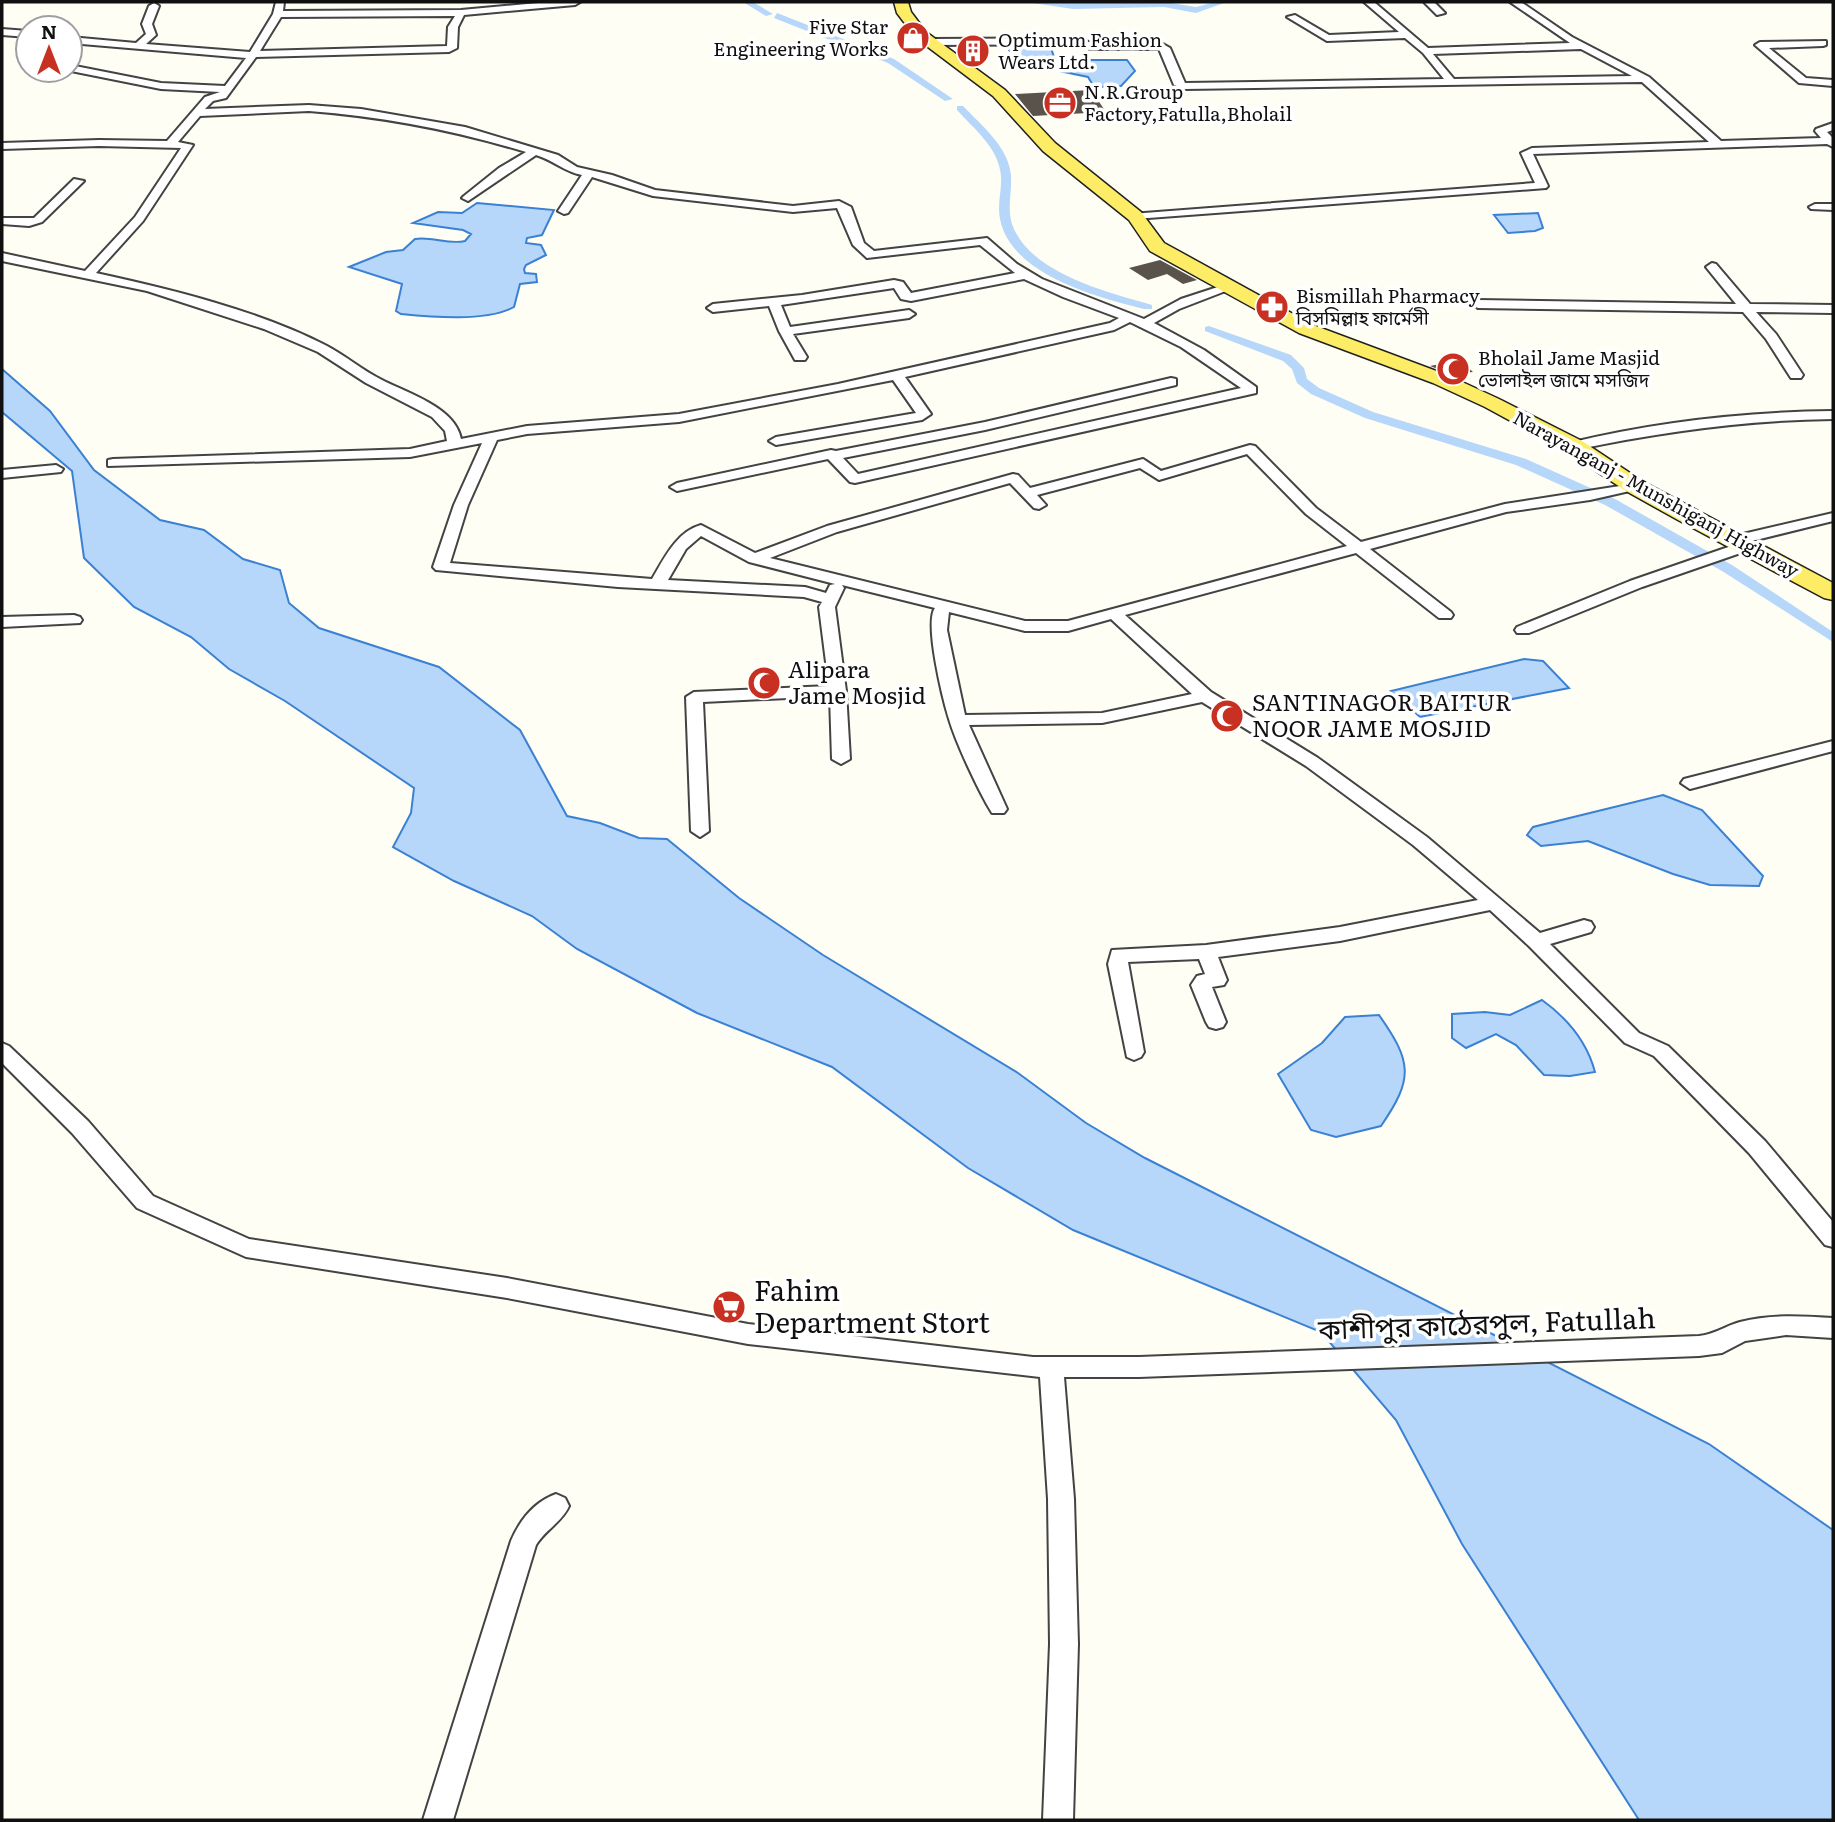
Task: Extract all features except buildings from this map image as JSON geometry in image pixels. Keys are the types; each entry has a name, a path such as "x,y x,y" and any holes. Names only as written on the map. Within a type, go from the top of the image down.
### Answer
{"main road":[{"name":"Narayanganj - Munshiganj Highway","path":"901,2 911,24 999,93 1049,148 1136,216 1157,247 1306,329 1364,353 1440,379 1574,446 1634,486 1833,593"}],"street":[{"path":"171,144 209,99 220,97 228,89 254,55 278,14 280,2"},
{"path":"278,14 461,13 575,2"},
{"path":"1368,2 1426,51 1452,83"},
{"path":"1429,2 1440,13"},
{"path":"1515,2 1582,46 1645,79 1718,144"},
{"path":"138,46 151,35 147,24 154,6"},
{"path":"84,42 254,55 451,49 453,27 461,13"},
{"path":"1292,18 1327,38 1409,35"},
{"path":"932,42 1075,41 1091,46 1161,46 1181,86 1645,79"},
{"path":"84,52 98,43"},
{"path":"1823,43 1760,45 1803,81 1833,83"},
{"path":"1426,51 1582,46"},
{"path":"84,71 160,86 228,89"},
{"path":"197,113 309,108 361,112 461,129 536,151 573,170 653,193 793,209 839,204 845,207 859,245 871,255 983,241 1003,260 1026,275 1067,296 1144,324 1219,363 1251,390 855,479 831,454 677,487"},
{"path":"1831,143 1820,131 1833,125"},
{"path":"1136,216 1538,187 1543,184 1528,151 1831,143"},
{"path":"2,145 183,144 188,148 139,219 89,274"},
{"path":"468,198 503,170 536,151"},
{"path":"564,211 588,174"},
{"path":"2,221 29,223 38,219 78,181"},
{"path":"1815,207 1833,206"},
{"path":"2,257 150,288 268,326 323,349 370,380 437,414 452,430 456,446"},
{"path":"1712,267 1750,309 1796,375"},
{"path":"785,331 807,313 894,284 899,285 905,296 911,297 1026,275"},
{"path":"1144,324 1158,313 1185,301 1230,287"},
{"path":"774,302 785,331 800,357"},
{"path":"713,308 774,302 807,313 909,314"},
{"path":"1478,303 1833,309"},
{"path":"113,463 410,453 527,430 679,418 1026,348 1114,326 1129,318"},
{"path":"776,441 922,416 924,414 897,375"},
{"path":"834,457 985,426 1171,382"},
{"path":"1574,446 1646,430 1711,422 1787,414 1833,415"},
{"path":"491,438 461,505 440,567 805,592 829,599"},
{"path":"1027,493 1143,463 1159,476 1250,449 1311,511 1446,615"},
{"path":"2,474 56,469"},
{"path":"754,559 832,529 1013,478 1039,505"},
{"path":"658,583 691,534 701,530 754,559 1038,628 1068,626 1505,508 1590,496 1634,486"},
{"path":"1523,630 1715,557 1741,543 1833,517"},
{"path":"840,581 827,607 838,691 841,758"},
{"path":"944,606 939,614 939,630 958,720 998,809"},
{"path":"1113,613 1205,696 1312,762 1420,841 1494,904 1536,941 1632,1038 1661,1051 1719,1108 1792,1186 1833,1238"},
{"path":"2,622 74,620"},
{"path":"700,831 694,697 838,691"},
{"path":"958,720 1102,718 1205,696"},
{"path":"1690,783 1833,746"},
{"path":"1134,1052 1117,958 1122,954 1206,952 1340,934 1494,904"},
{"path":"1536,941 1584,927"},
{"path":"1206,952 1217,980 1204,981 1201,985 1216,1023"},
{"name":"কাশীপুর কাঠেরপুল, Fatullah","path":"2,1051 80,1127 145,1202 246,1248 507,1288 748,1334 1051,1367 1139,1367 1722,1343 1740,1332 1786,1325 1833,1328"},
{"path":"1051,1367 1061,1499 1064,1644 1058,1820"},
{"path":"438,1820 524,1541 534,1524 556,1506"}],"water":[{"path":"1017,44 1050,44 1055,61 1020,62 1009,50 1018,47"},
{"path":"1060,60 1127,60 1135,71 1121,86 1094,87 1088,77 1059,71"},
{"path":"477,203 554,210 542,235 527,238 526,243 541,245 546,255 526,265 525,273 536,274 537,282 520,284 514,307 503,312 474,317 401,314 396,311 402,284 349,267 386,252 403,250 415,239 465,241 471,234 463,230 413,223 438,212 462,213"},
{"path":"1538,213 1543,228 1508,233 1494,215"},
{"path":"2,369 50,411 94,470 160,520 204,530 243,559 280,570 289,603 319,628 439,667 520,730 567,816 600,823 639,838 667,839 739,898 823,955 1018,1073 1086,1123 1145,1158 1709,1444 1833,1530 1833,1820 1639,1820 1462,1544 1396,1420 1321,1332 1073,1230 968,1168 832,1067 697,1013 577,949 532,916 454,881 393,847 411,813 414,788 285,701 229,669 191,637 134,607 84,558 72,471 2,412"},
{"path":"1524,659 1543,661 1569,688 1420,717 1391,691"},
{"path":"1663,795 1702,810 1763,876 1759,886 1710,885 1673,874 1588,841 1541,846 1527,835 1533,827"},
{"path":"1542,1000 1575,1032 1587,1051 1595,1072 1570,1076 1544,1075 1516,1045 1496,1034 1466,1048 1452,1038 1452,1014 1485,1012 1510,1015"},
{"path":"1379,1015 1398,1045 1405,1070 1404,1082 1392,1109 1381,1126 1336,1137 1311,1130 1278,1074 1322,1043 1345,1017"}],"waterway":[{"path":"747,2 769,14"},
{"path":"1030,2 1073,6 1164,4 1196,10 1223,2"},
{"path":"777,16 891,61 948,99"},
{"path":"960,108 1000,155 1006,173 1006,222 1013,239 1026,254 1065,279 1148,307"},
{"path":"1209,329 1287,358 1298,368 1301,380 1315,391 1369,415 1521,462 1610,502 1727,568 1833,638"}],"place":[{"name":"Five Star Engineering Works","path":"913,38"},
{"name":"Optimum Fashion Wears Ltd.","path":"973,51"},
{"name":"N.R.Group Factory,Fatulla,Bholail","path":"1060,103"},
{"name":"Bismillah Pharmacy বিসমিল্লাহ ফার্মেসী","path":"1272,307"},
{"name":"Bholail Jame Masjid ভোলাইল জামে মসজিদ","path":"1453,369"},
{"name":"Alipara Jame Mosjid","path":"764,683"},
{"name":"SANTINAGOR BAITUR NOOR JAME MOSJID","path":"1227,716"},
{"name":"Fahim Department Stort","path":"729,1307"}]}
